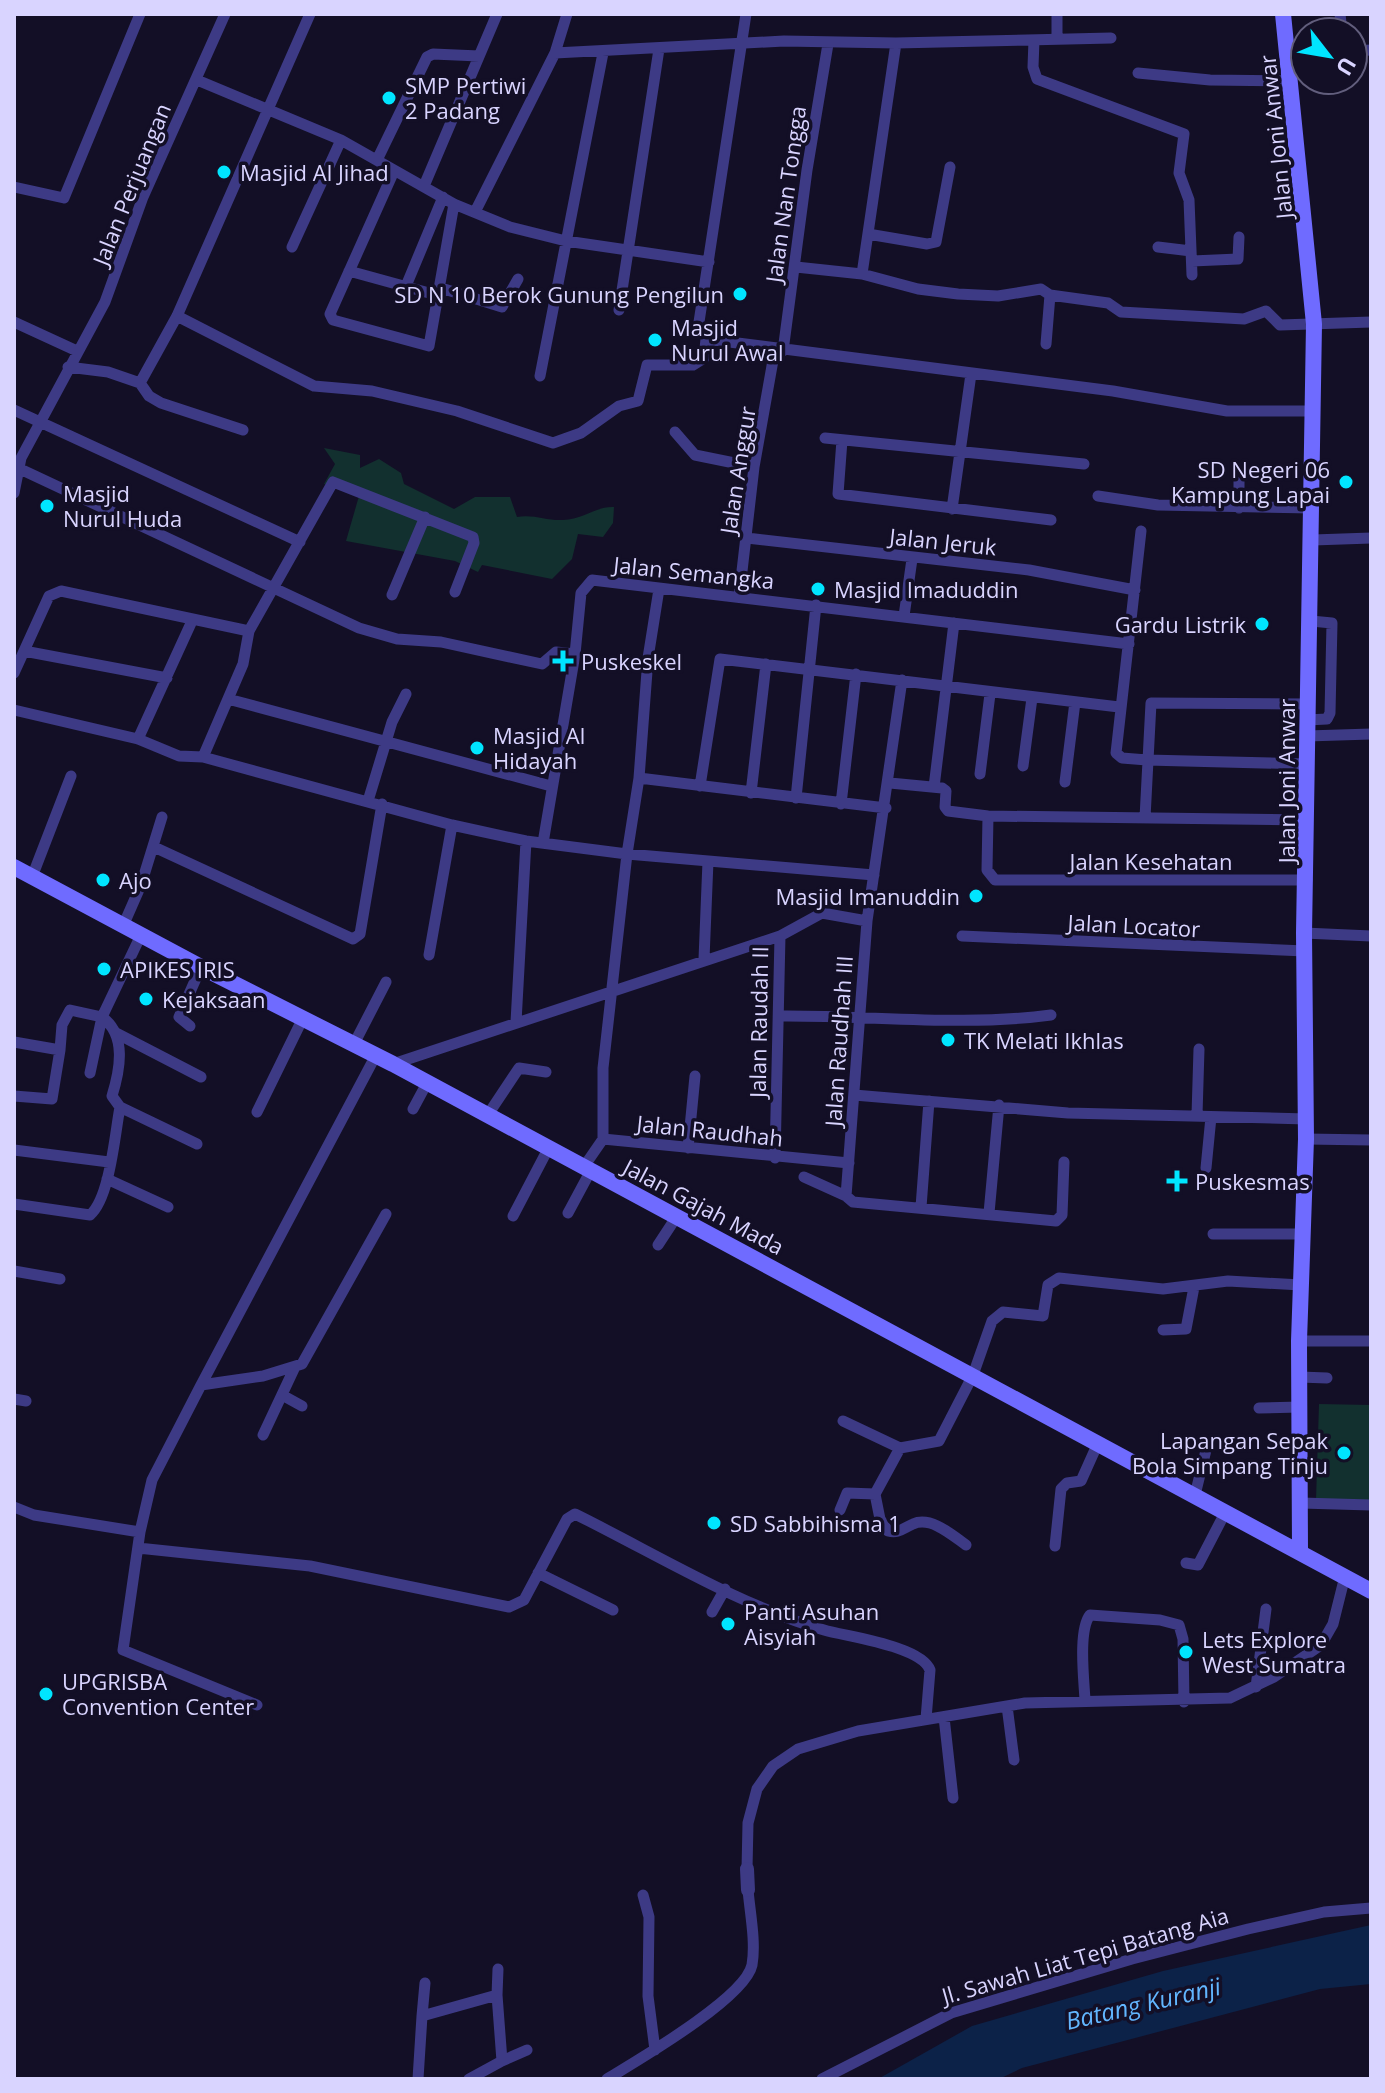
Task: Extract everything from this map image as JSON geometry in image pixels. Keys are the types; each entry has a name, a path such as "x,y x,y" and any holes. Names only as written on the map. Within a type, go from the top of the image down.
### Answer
{"main road":[{"name":"Jalan Joni Anwar","path":"1283,14 1289,66"},
{"name":"Jalan Joni Anwar","path":"1291,96 1314,324 1313,540 1304,933 1307,1119 1299,1341 1300,1551"},
{"name":"Jalan Gajah Mada","path":"14,867 201,967 393,1064 1371,1591"}],"street":[{"path":"14,187 64,198 140,14"},
{"name":"Jalan Perjuangan","path":"14,493 18,468 39,422 105,302 143,197 225,14"},
{"path":"140,383 177,316 310,14"},
{"path":"424,186 497,14"},
{"path":"475,212 555,53 567,14"},
{"path":"177,316 322,389 362,390 400,397 496,422 553,443 581,433 619,406 638,401 647,365 700,362 706,339 699,322 746,14"},
{"path":"1057,14 1057,37"},
{"path":"555,53 603,53 784,41 828,44 1111,38"},
{"path":"1034,40 1035,75 1043,82 1089,96 1117,111 1144,116 1184,134 1179,173 1189,200 1192,275"},
{"path":"862,274 896,43"},
{"name":"Jalan Nan Tongga","path":"779,350 796,267 807,170 828,44"},
{"path":"619,310 659,49"},
{"path":"540,376 603,53"},
{"path":"377,160 427,57 433,54 479,56"},
{"path":"1138,73 1289,81"},
{"path":"197,80 341,140 454,204 510,227 566,241 709,262"},
{"path":"292,247 341,140"},
{"path":"868,234 927,244 936,242 950,167"},
{"path":"394,171 329,318 429,346 433,340 454,204"},
{"path":"406,286 443,197"},
{"path":"1158,247 1191,256 1238,259 1239,237"},
{"path":"796,267 862,274 927,291 998,296 1032,288 1050,295 1108,303 1121,312 1244,319 1266,311 1277,325 1371,322"},
{"path":"349,271 502,307 518,279"},
{"path":"1046,344 1050,295"},
{"path":"14,322 77,351"},
{"path":"706,339 1113,391 1227,411 1313,411"},
{"name":"Jalan Anggur","path":"739,597 754,467 779,350"},
{"path":"68,367 108,372 140,383 149,396 161,403 243,430"},
{"path":"952,509 971,374"},
{"path":"14,410 300,542"},
{"path":"675,432 695,455 754,467"},
{"path":"825,438 1084,464"},
{"path":"842,440 838,494 1051,520"},
{"path":"18,468 197,555 275,587 359,628 397,639 441,642 542,664 556,652 575,654 543,843"},
{"path":"1239,471 1239,508"},
{"path":"203,757 243,664 249,631 333,482 474,539 455,592"},
{"path":"1098,496 1158,505 1312,508"},
{"path":"392,595 425,517"},
{"path":"1141,531 1116,753 1122,758 1147,760 1307,764"},
{"name":"Jalan Jeruk","path":"747,538 1029,570 1135,590"},
{"path":"1313,540 1371,538"},
{"path":"904,616 912,559"},
{"name":"Jalan Semangka","path":"575,654 581,593 588,582 816,605 1129,644"},
{"path":"568,1213 603,1139 603,1068 627,854 639,778 648,658 659,589"},
{"path":"14,673 49,596 61,591 249,631"},
{"path":"796,798 816,605"},
{"path":"138,739 192,621"},
{"path":"1307,720 1327,719 1330,713 1332,623 1311,621"},
{"path":"934,787 954,623"},
{"path":"19,657 167,678"},
{"path":"700,786 717,661 720,659 856,674 990,694 1119,707"},
{"path":"751,793 766,664"},
{"path":"841,804 856,674"},
{"name":"Jalan Raudhah III","path":"846,1196 867,921 890,783 902,680"},
{"path":"368,801 386,743 406,694"},
{"path":"980,774 990,694"},
{"path":"1023,766 1032,698"},
{"path":"228,699 551,786"},
{"path":"1145,818 1148,709 1155,701 1307,720 1371,734"},
{"path":"1065,782 1075,702"},
{"path":"14,710 138,739 179,756 203,757 452,825 526,841 627,854 874,875"},
{"path":"32,877 71,776"},
{"path":"639,778 886,808"},
{"path":"890,783 945,789 945,807 948,811 988,816 1307,820"},
{"path":"154,847 353,939 360,934 382,804"},
{"name":"Jalan Kesehatan","path":"988,816 987,870 995,880 1307,880"},
{"path":"123,926 154,847 162,817"},
{"path":"429,955 452,825"},
{"path":"516,1022 526,841"},
{"path":"704,959 708,861"},
{"path":"393,1064 780,936 822,913 867,921"},
{"path":"1304,933 1371,936"},
{"path":"90,1073 102,1017 141,935"},
{"name":"Jalan Raudah II","path":"775,1158 780,936"},
{"name":"Jalan Locator","path":"962,936 1305,951"},
{"path":"190,1026 179,1017 201,967"},
{"path":"354,1044 386,982"},
{"path":"14,1096 52,1099 62,1025 70,1010 102,1017 116,1033 201,1077"},
{"path":"779,1016 860,1015 993,1023 1051,1015"},
{"path":"257,1112 303,1018"},
{"path":"116,1033 119,1057 112,1096 120,1107 197,1144"},
{"path":"14,1042 60,1050"},
{"path":"1197,1115 1199,1049"},
{"path":"257,1705 123,1650 140,1532 158,1466 376,1055"},
{"path":"487,1116 519,1068 546,1072"},
{"path":"688,1148 695,1076"},
{"path":"413,1109 427,1083"},
{"path":"854,1095 1068,1113 1307,1119"},
{"path":"921,1207 929,1101"},
{"path":"989,1213 999,1105"},
{"path":"14,1204 90,1215 96,1210 107,1179 120,1107"},
{"path":"1206,1168 1211,1117"},
{"name":"Jalan Raudhah","path":"603,1139 849,1163"},
{"path":"1306,1139 1371,1140"},
{"path":"513,1216 548,1149"},
{"path":"14,1150 109,1162"},
{"path":"804,1177 853,1202 1060,1219 1064,1162"},
{"path":"107,1179 168,1207"},
{"path":"263,1435 294,1369 306,1358 386,1214"},
{"path":"658,1245 677,1216"},
{"path":"1213,1234 1302,1234"},
{"path":"14,1271 60,1279"},
{"path":"843,1421 900,1448 939,1441 973,1375 995,1317 1003,1312 1043,1316 1052,1281 1059,1278 1163,1289 1228,1281 1301,1285"},
{"path":"1163,1330 1186,1329 1194,1287"},
{"path":"1299,1341 1371,1341"},
{"path":"201,1385 294,1369"},
{"path":"1300,1377 1327,1378"},
{"path":"282,1395 302,1406"},
{"path":"1259,1408 1300,1407"},
{"path":"1195,1495 1208,1442"},
{"path":"1055,1546 1061,1489 1067,1483 1081,1481 1098,1443"},
{"path":"900,1448 875,1494 880,1519 888,1531 898,1532 916,1522 926,1522 966,1545"},
{"path":"840,1510 847,1493 875,1494"},
{"path":"1301,1503 1371,1505"},
{"path":"14,1507 34,1515 140,1532"},
{"path":"1186,1563 1198,1565 1226,1511"},
{"path":"138,1548 310,1566 509,1607 524,1600 567,1519 575,1514 794,1621 889,1646 921,1659 930,1670 926,1719"},
{"path":"538,1573 613,1610"},
{"path":"607,2079 695,2022 748,1975 753,1957 747,1869 750,1807 757,1789 779,1760 833,1736 1007,1706 1085,1700 1184,1702 1230,1698 1256,1687 1321,1645 1333,1624 1345,1576"},
{"path":"712,1612 725,1589"},
{"path":"1256,1687 1266,1609"},
{"path":"1085,1700 1082,1658 1085,1624 1090,1615 1160,1620 1179,1625 1183,1639 1184,1702"},
{"path":"1007,1706 1014,1760"},
{"path":"944,1717 953,1798"},
{"path":"643,1895 649,1917 648,1996 655,2050"},
{"name":"Jl. Sawah Liat Tepi Batang Aia","path":"822,2079 951,2013 1132,1959 1248,1929 1324,1912 1371,1908"},
{"path":"498,1969 502,2061"},
{"path":"418,2079 425,1983"},
{"path":"422,2016 497,1995"},
{"path":"470,2079 527,2050"}],"green space":[{"path":"324,448 360,455 360,468 379,459 401,473 404,484 454,509 475,497 510,497 517,517 570,519 614,507 613,523 603,537 578,534 572,559 552,579 482,565 478,572 455,561 346,541 359,496 324,484 335,464"},
{"name":"Lapangan Sepak Bola Simpang Tinju","path":"1319,1404 1371,1405 1371,1502 1316,1500"}],"water":[{"name":"Batang Kuranji","path":"1371,1925 1371,1984 1320,1989 1022,2068 999,2079 878,2079 972,2026 1163,1971"}],"place":[{"name":"SMP Pertiwi 2 Padang","path":"389,98"},
{"name":"Masjid Al Jihad","path":"224,172"},
{"name":"SD N 10 Berok Gunung Pengilun","path":"740,294"},
{"name":"Masjid Nurul Awal","path":"655,340"},
{"name":"SD Negeri 06 Kampung Lapai","path":"1346,482"},
{"name":"Masjid Nurul Huda","path":"47,506"},
{"name":"Masjid Imaduddin","path":"818,589"},
{"name":"Gardu Listrik","path":"1262,624"},
{"name":"Puskeskel","path":"563,661"},
{"name":"Masjid Al Hidayah","path":"477,748"},
{"name":"Ajo","path":"103,880"},
{"name":"Masjid Imanuddin","path":"976,896"},
{"name":"APIKES IRIS","path":"104,969"},
{"name":"Kejaksaan","path":"146,999"},
{"name":"TK Melati Ikhlas","path":"948,1040"},
{"name":"Puskesmas","path":"1177,1181"},
{"name":"Lapangan Sepak Bola Simpang Tinju","path":"1344,1453"},
{"name":"SD Sabbihisma 1","path":"714,1523"},
{"name":"Panti Asuhan Aisyiah","path":"728,1624"},
{"name":"Lets Explore West Sumatra","path":"1186,1652"},
{"name":"UPGRISBA Convention Center","path":"46,1694"}]}
